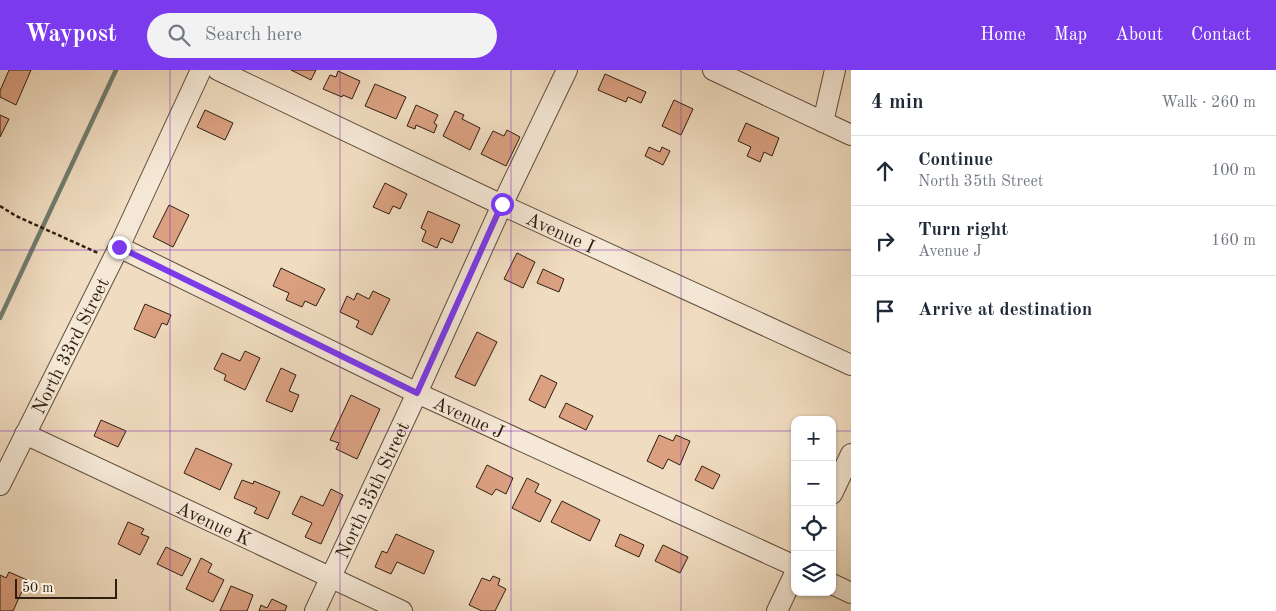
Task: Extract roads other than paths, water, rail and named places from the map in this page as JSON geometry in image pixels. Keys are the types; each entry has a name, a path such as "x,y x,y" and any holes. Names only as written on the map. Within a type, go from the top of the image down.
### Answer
{"street":[{"name":"North 33rd Street","path":"0,485 116,254 201,70"},
{"name":"Avenue I","path":"218,70 851,365"},
{"name":"North 35th Street","path":"315,611 417,393 502,204 567,70"},
{"path":"713,70 851,135"},
{"path":"823,122 834,70"},
{"name":"Avenue J","path":"116,254 791,564"},
{"name":"Avenue K","path":"25,434 402,611"},
{"path":"836,486 851,454"},
{"path":"777,611 791,581"},
{"path":"836,586 851,593"}],"waterway":[{"path":"0,318 116,70"}]}
